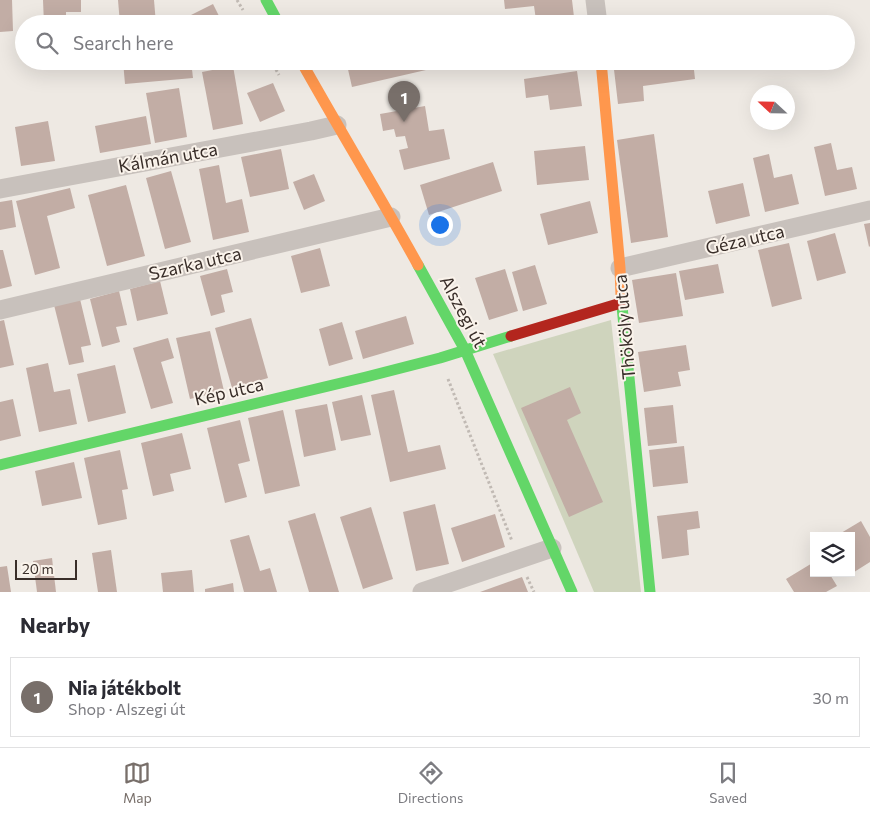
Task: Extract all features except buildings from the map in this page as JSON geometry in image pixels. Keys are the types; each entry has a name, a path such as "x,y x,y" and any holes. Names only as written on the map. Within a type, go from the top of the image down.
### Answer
{"street":[{"path":"266,0 275,15"},
{"path":"596,0 597,15"},
{"name":"Alszegi út","path":"305,70 336,125 372,182 465,350 572,592"},
{"name":"Thököly utca","path":"602,70 620,268 621,303 650,592"},
{"name":"Kálmán utca","path":"0,189 336,125"},
{"name":"Géza utca","path":"620,268 870,210"},
{"name":"Szarka utca","path":"0,310 391,217"},
{"path":"465,350 621,303"},
{"name":"Kép utca","path":"0,465 366,377 465,350"},
{"path":"422,592 552,548"}],"path":[{"path":"276,70 280,77"},
{"path":"440,358 534,592"}],"green space":[{"path":"611,320 641,592 594,592 493,354"}],"traffic: fast":[{"path":"266,0 274,15"},
{"path":"418,265 465,350 572,592"},
{"path":"621,296 650,592"},
{"path":"0,465 366,377 440,358 511,336"}],"traffic: slow":[{"path":"306,70 418,265"},
{"path":"602,70 621,296"}],"traffic: jam":[{"path":"511,336 621,303"}],"place":[{"name":"Nia játékbolt","path":"404,122"}]}
